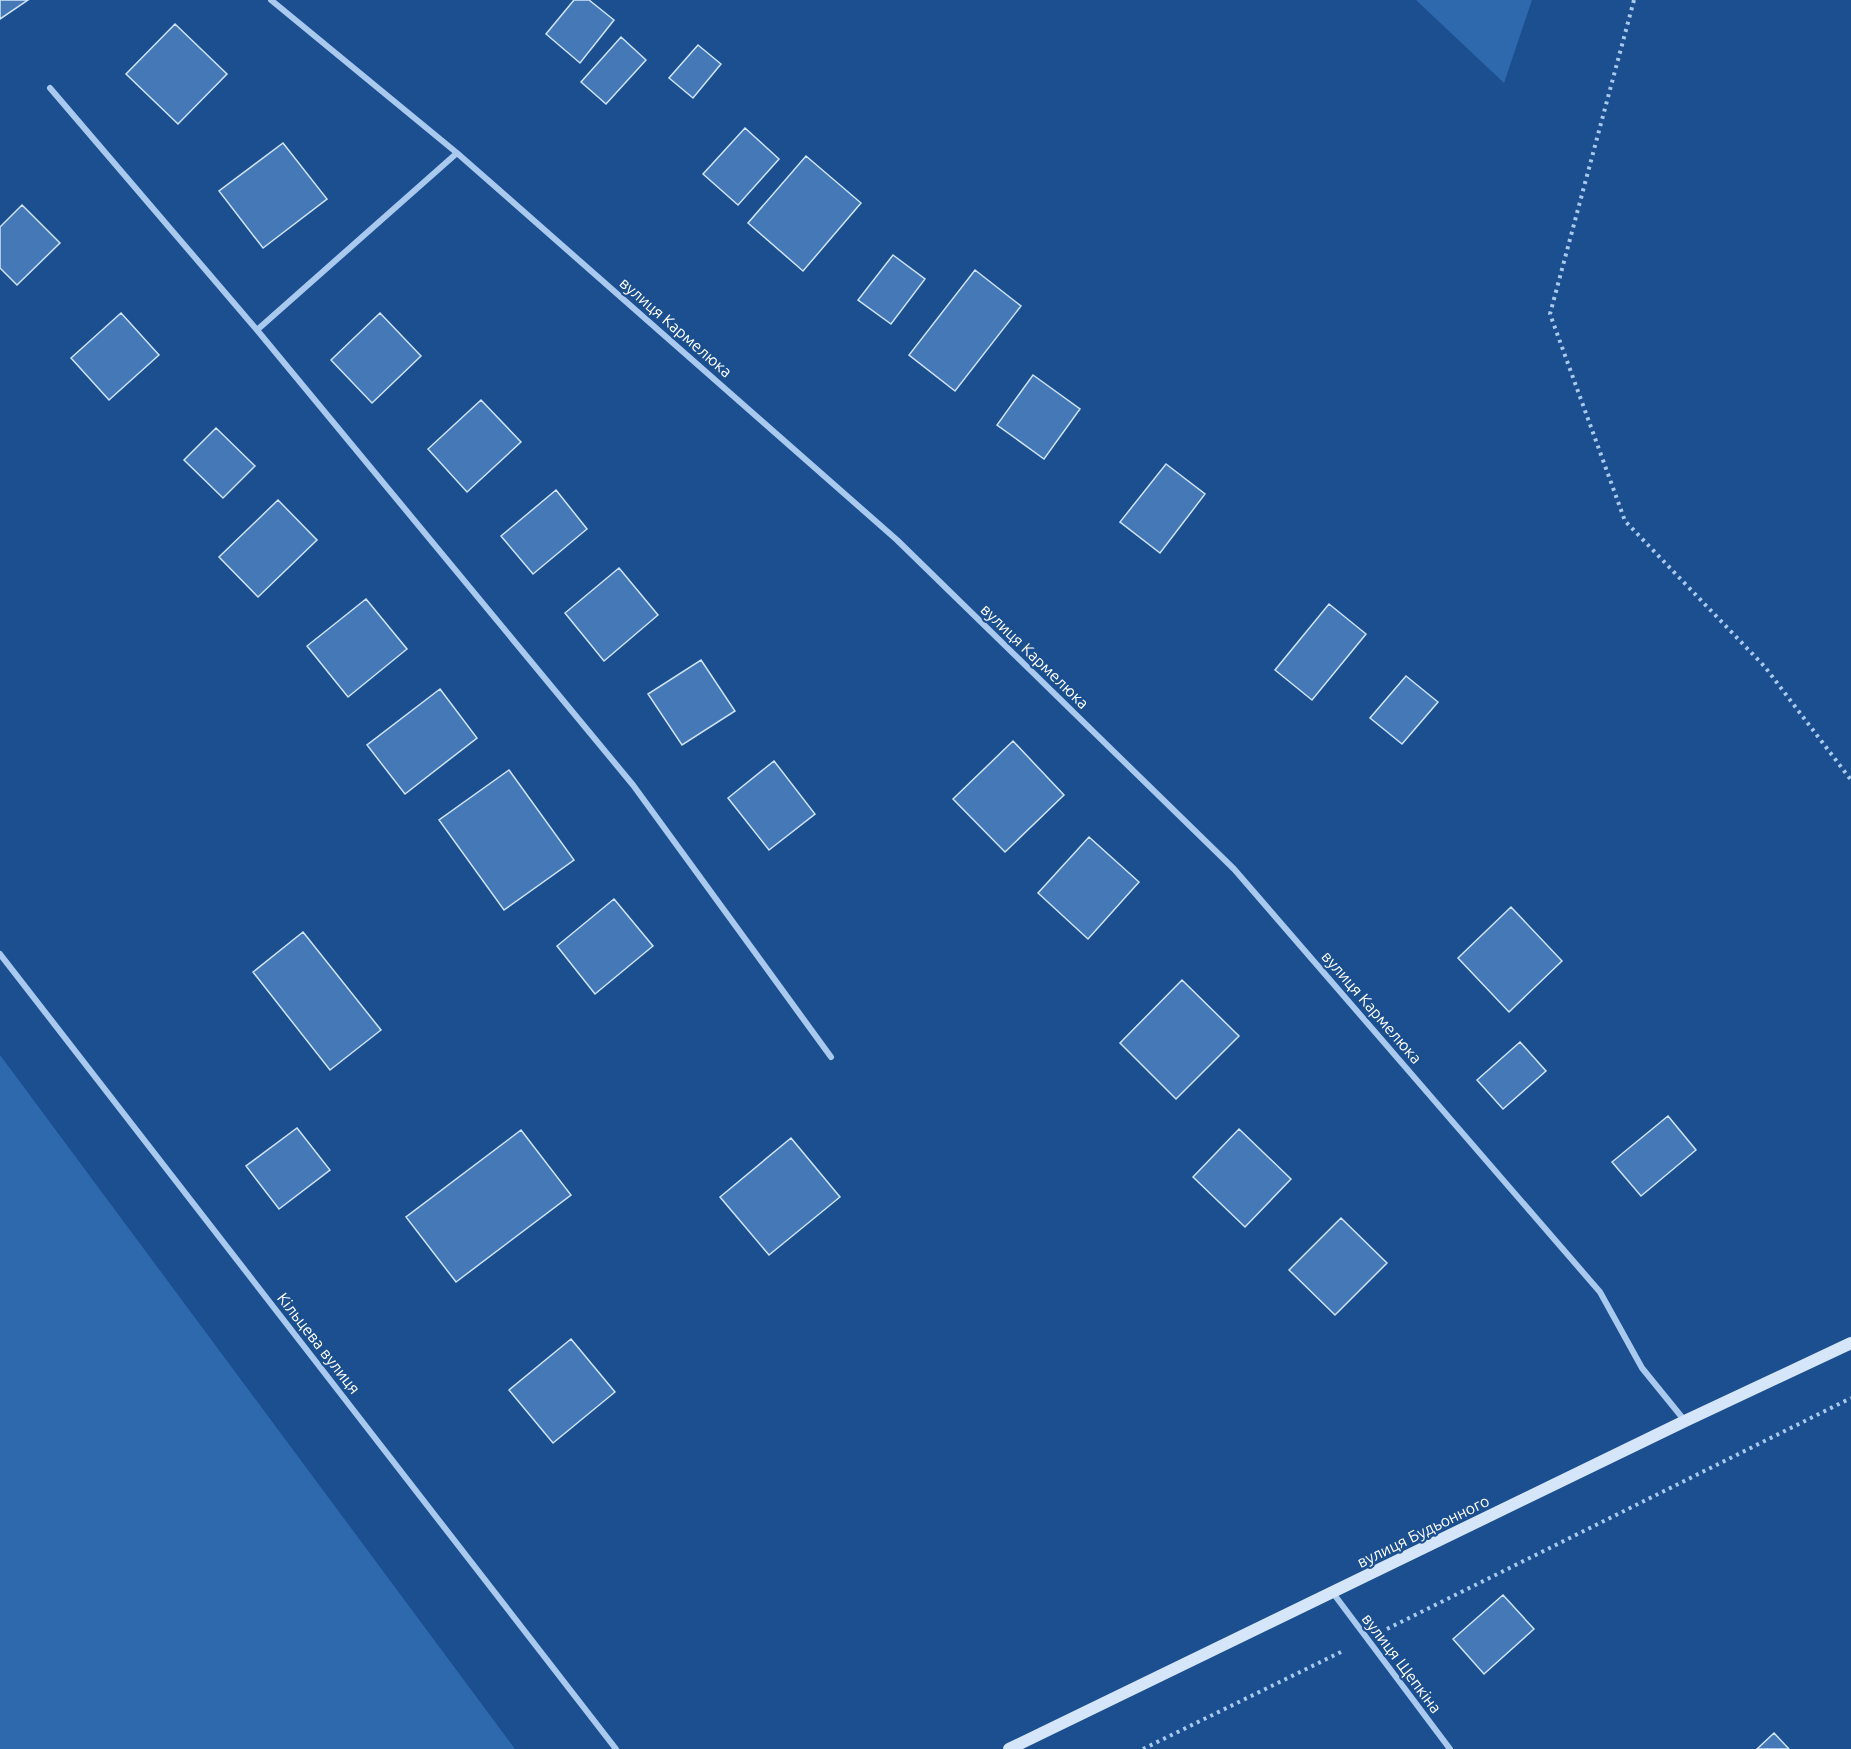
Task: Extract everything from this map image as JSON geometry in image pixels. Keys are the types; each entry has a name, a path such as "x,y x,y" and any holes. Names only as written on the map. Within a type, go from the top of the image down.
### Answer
{"main road":[{"name":"вулиця Будьонного","path":"1009,1749 1685,1421 1851,1343"}],"street":[{"name":"вулиця Кармелюка","path":"271,0 457,153 897,540 1234,869 1600,1292 1642,1368 1685,1421"},
{"path":"50,88 257,330 633,784 831,1057"},
{"path":"257,330 457,153"},
{"name":"Кільцева вулиця","path":"0,954 616,1749"},
{"name":"вулиця Щепкіна","path":"1332,1593 1450,1749"}],"path":[{"path":"1634,0 1550,314 1625,521 1765,667 1851,780"},
{"path":"1143,1749 1851,1398"}],"shaded area":[{"path":"1416,0 1532,0 1504,83"},
{"path":"0,1055 515,1749 0,1749"}],"building":[{"path":"0,0 28,0 0,19"},
{"path":"574,0 589,0 614,20 580,63 546,34"},
{"path":"175,24 227,74 178,124 126,74"},
{"path":"621,37 646,60 606,104 581,82"},
{"path":"698,45 721,64 693,98 669,78"},
{"path":"745,128 779,159 738,205 703,174"},
{"path":"283,143 327,199 263,248 219,191"},
{"path":"806,156 861,203 803,271 748,223"},
{"path":"22,205 60,243 17,285 0,268 0,227"},
{"path":"893,255 925,279 891,324 858,300"},
{"path":"975,270 1021,306 955,391 909,355"},
{"path":"121,313 159,355 109,400 71,358"},
{"path":"380,313 421,356 372,403 331,360"},
{"path":"1033,375 1080,409 1044,459 997,425"},
{"path":"481,400 521,442 467,492 428,449"},
{"path":"216,428 255,466 223,498 184,460"},
{"path":"1166,464 1205,494 1160,553 1120,522"},
{"path":"556,490 587,529 533,574 501,536"},
{"path":"278,500 317,540 258,597 219,557"},
{"path":"619,568 658,615 604,661 565,613"},
{"path":"366,599 407,649 348,697 307,646"},
{"path":"1329,604 1366,634 1312,700 1275,670"},
{"path":"701,660 735,711 682,745 648,694"},
{"path":"1406,676 1438,702 1402,744 1370,718"},
{"path":"440,689 477,738 405,794 367,745"},
{"path":"1013,741 1064,795 1005,852 953,799"},
{"path":"774,761 815,814 769,850 728,798"},
{"path":"509,770 574,860 504,910 439,820"},
{"path":"1089,837 1139,882 1088,939 1038,893"},
{"path":"614,899 653,946 595,994 557,946"},
{"path":"1511,907 1562,961 1509,1012 1458,958"},
{"path":"303,932 381,1030 330,1070 253,972"},
{"path":"1182,980 1239,1036 1176,1099 1120,1043"},
{"path":"1520,1042 1546,1071 1503,1109 1477,1080"},
{"path":"1668,1116 1696,1150 1641,1196 1612,1162"},
{"path":"297,1128 330,1170 279,1209 246,1166"},
{"path":"1239,1129 1291,1179 1245,1227 1193,1177"},
{"path":"521,1130 571,1195 456,1282 406,1217"},
{"path":"791,1138 840,1197 769,1255 720,1197"},
{"path":"1341,1218 1387,1263 1335,1315 1289,1270"},
{"path":"571,1339 615,1392 553,1443 509,1390"},
{"path":"1503,1595 1534,1629 1484,1674 1453,1639"},
{"path":"1774,1733 1789,1749 1757,1749"}]}
